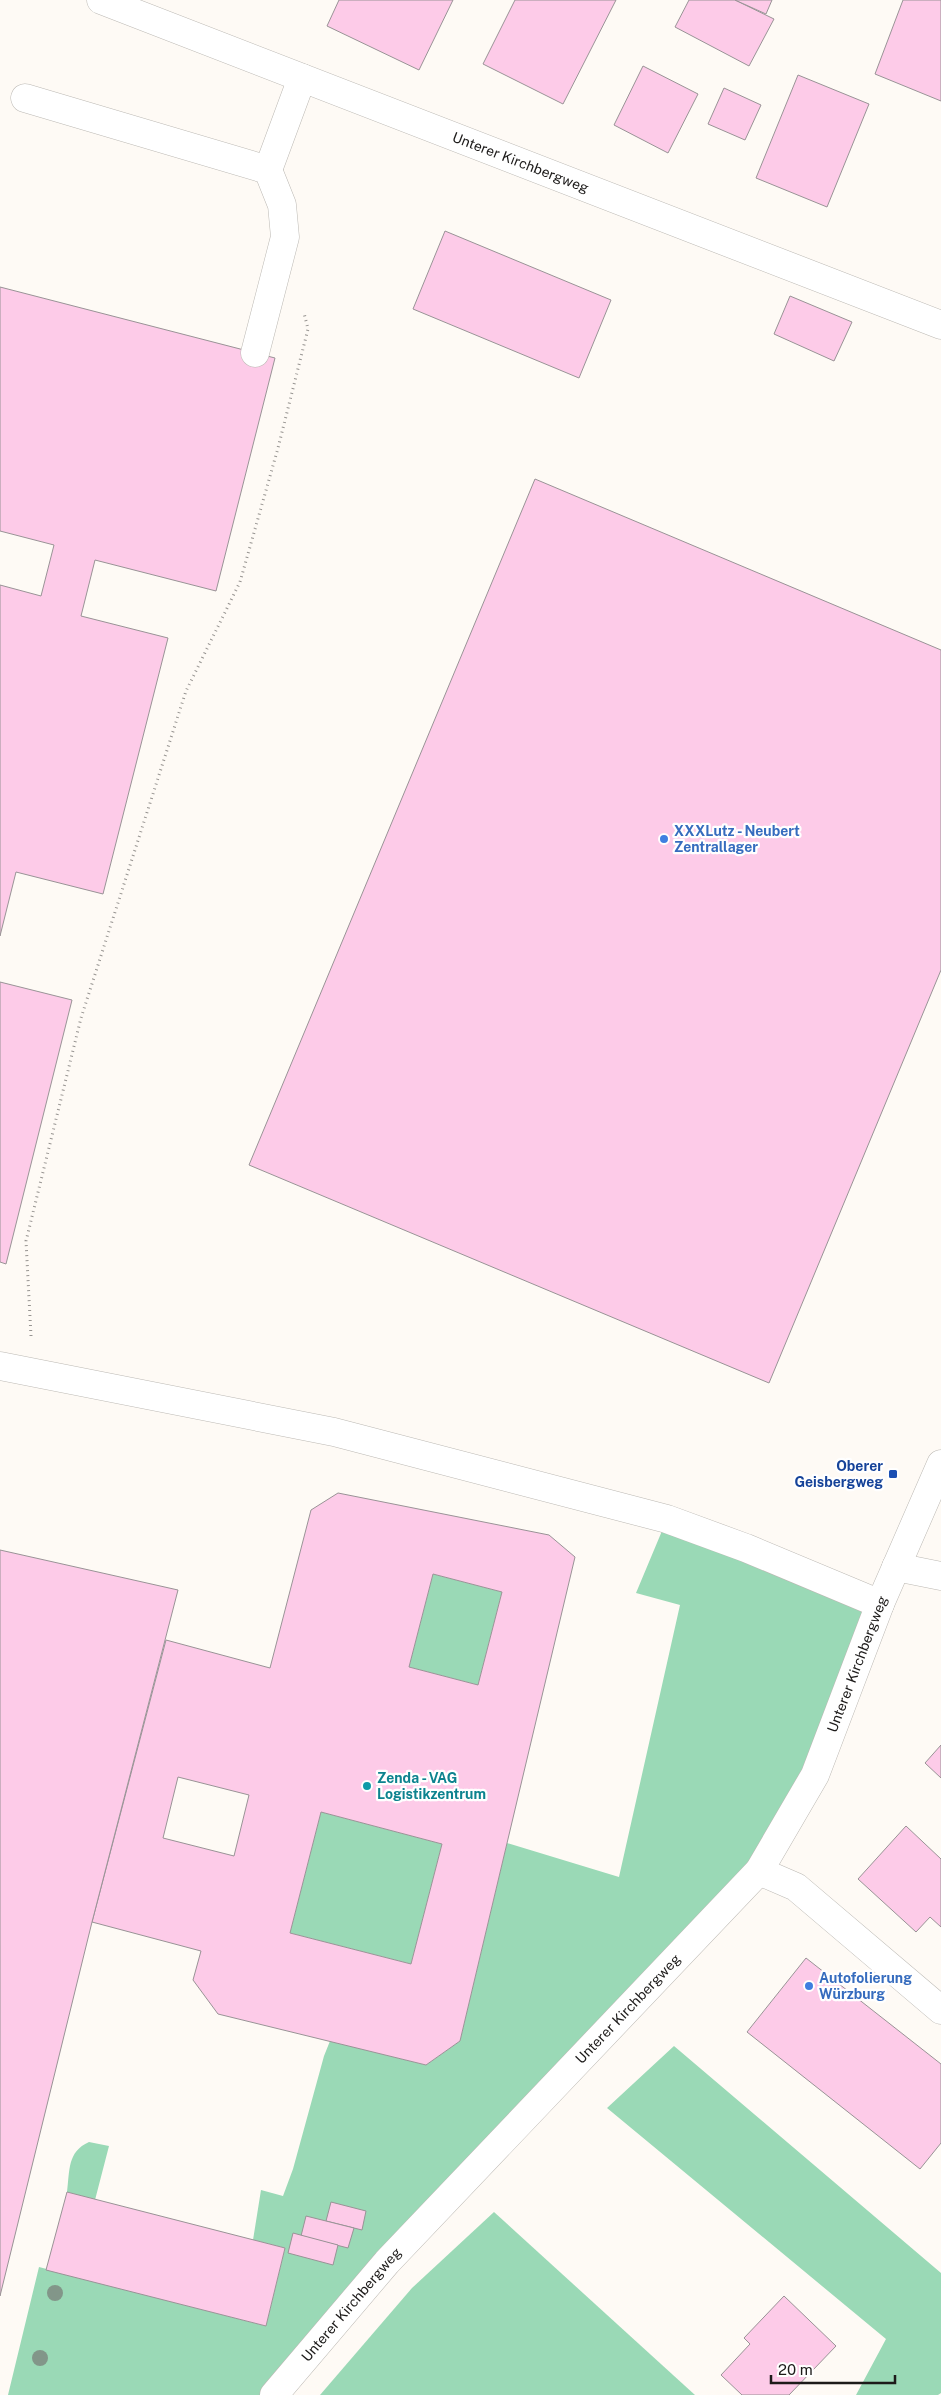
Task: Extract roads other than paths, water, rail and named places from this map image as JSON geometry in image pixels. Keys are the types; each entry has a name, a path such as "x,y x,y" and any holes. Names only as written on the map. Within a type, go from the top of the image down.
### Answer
{"street":[{"name":"Unterer Kirchbergweg","path":"101,0 941,325"},
{"path":"255,353 285,237 282,205 268,170 302,78"},
{"path":"25,98 268,170"},
{"path":"0,1366 334,1432 667,1519 746,1548 880,1604"},
{"name":"Unterer Kirchbergweg","path":"274,2395 387,2262 759,1871 815,1775 880,1604 941,1464"},
{"path":"896,1567 941,1576"},
{"path":"759,1871 796,1887 941,2010"}],"place":[{"name":"XXXLutz - Neubert Zentrallager","path":"664,839"},
{"name":"Oberer Geisbergweg","path":"893,1474"},
{"name":"Zenda - VAG Logistikzentrum","path":"367,1786"},
{"name":"Autofolierung Würzburg","path":"809,1986"}]}
